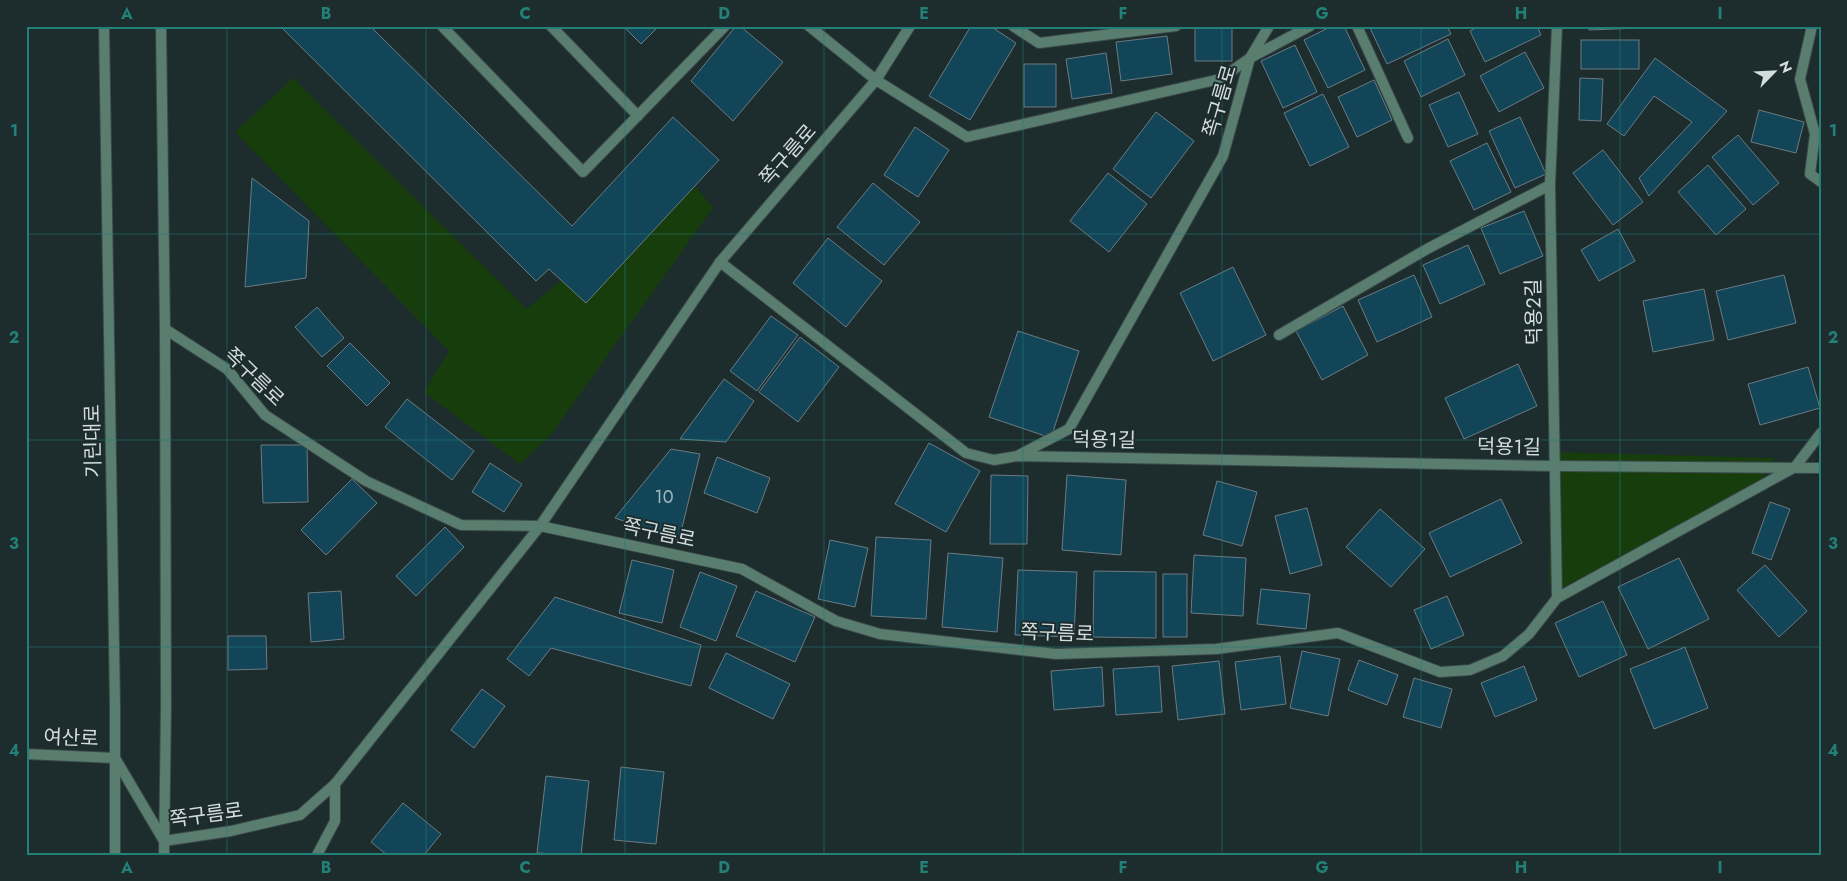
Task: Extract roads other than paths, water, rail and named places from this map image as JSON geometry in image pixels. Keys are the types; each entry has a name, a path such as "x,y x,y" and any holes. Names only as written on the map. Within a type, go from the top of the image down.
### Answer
{"street":[{"name":"기린대로","path":"104,26 116,758 115,855"},
{"path":"161,26 165,329 166,706 164,855"},
{"path":"442,26 582,172 725,26"},
{"path":"551,26 638,116"},
{"path":"809,26 876,80"},
{"name":"쪽구름로","path":"116,758 164,841 231,831 300,815 335,784 540,526 720,262 876,80 910,26"},
{"path":"1013,26 1039,43 1176,26"},
{"path":"1250,58 1269,26"},
{"path":"1250,58 1310,26"},
{"path":"1357,26 1408,138"},
{"name":"덕용2길","path":"1557,26 1550,185 1557,598"},
{"path":"1812,26 1800,79 1815,134 1810,174 1821,182"},
{"name":"쪽구름로","path":"876,80 967,137 1220,79 1250,58"},
{"name":"쪽구름로","path":"1018,456 1069,429 1223,156 1250,58"},
{"path":"1279,335 1427,249 1550,185"},
{"name":"덕용1길","path":"720,262 966,453 994,460 1018,456 1554,466 1821,468"},
{"name":"쪽구름로","path":"165,329 227,369 265,414 366,481 461,525 540,526 742,569 836,621 880,634 1056,654 1216,649 1338,633 1440,672 1470,670 1502,656 1529,634 1557,598"},
{"path":"1557,598 1794,467 1821,433"},
{"name":"여산로","path":"26,754 116,758"},
{"path":"316,855 335,821 335,784"}]}
